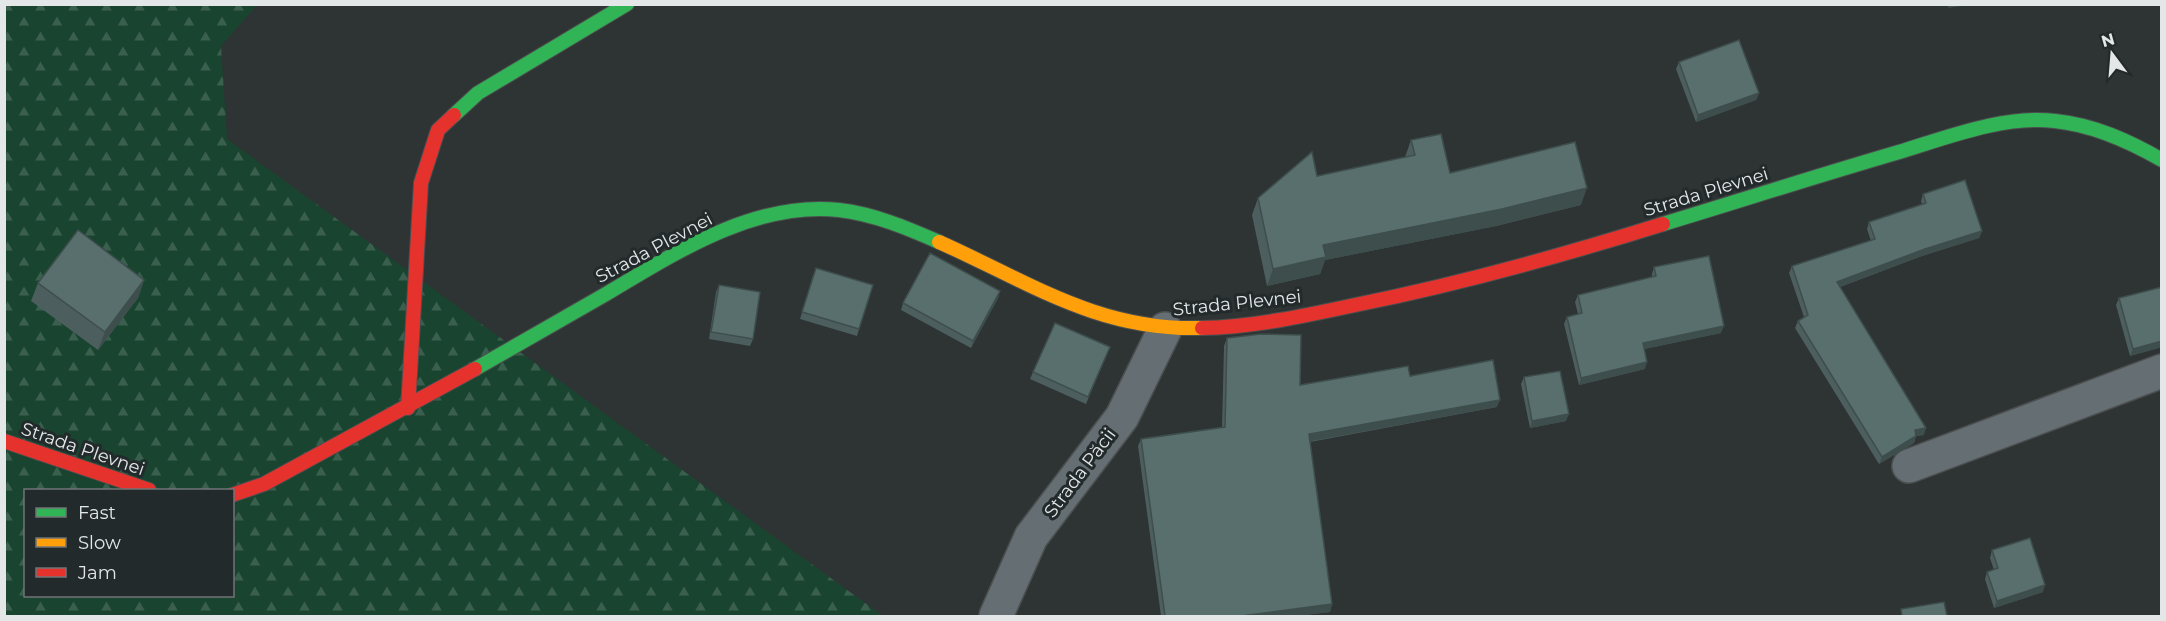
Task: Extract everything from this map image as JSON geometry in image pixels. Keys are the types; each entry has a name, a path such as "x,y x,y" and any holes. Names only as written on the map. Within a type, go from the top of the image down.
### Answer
{"main road":[{"path":"408,408 421,183 438,130 478,93 627,4"},
{"name":"Strada Plevnei","path":"234,494 273,479 408,408 693,243 739,224 797,211 854,212 906,228 1082,309 1119,321 1165,329 1209,328 1269,321 1438,288 1567,253 1930,142 2002,124 2042,120 2097,129 2162,160"},
{"name":"Strada Plevnei","path":"4,441 146,489"}],"street":[{"name":"Strada Păcii","path":"996,616 1031,537 1122,417 1165,329"},
{"path":"1909,466 2162,371"}],"green space":[{"path":"4,5 257,5 221,46 227,139 883,616 5,616"}],"building":[{"path":"1739,40 1759,93 1698,115 1679,62"},
{"path":"1441,134 1450,173 1575,142 1587,188 1502,209 1323,245 1326,257 1273,269 1258,198 1312,152 1317,176 1415,155 1411,140"},
{"path":"1965,180 1982,231 1925,249 1837,282 1926,428 1915,430 1916,436 1882,457 1798,321 1808,315 1792,266 1875,239 1869,222 1926,203 1923,194"},
{"path":"78,230 144,280 105,332 38,283"},
{"path":"930,253 1000,291 973,341 903,303"},
{"path":"1709,256 1724,326 1643,343 1647,362 1581,378 1567,317 1582,313 1578,295 1656,276 1654,267"},
{"path":"816,268 873,285 859,329 802,312"},
{"path":"719,285 760,292 753,339 711,332"},
{"path":"2162,287 2162,341 2133,349 2119,298"},
{"path":"1055,323 1110,347 1088,397 1033,372"},
{"path":"1261,334 1301,335 1300,385 1408,366 1410,376 1493,360 1500,400 1309,434 1332,604 1241,616 1165,616 1141,439 1225,427 1227,338"},
{"path":"1560,371 1569,414 1532,421 1524,377"},
{"path":"2030,538 2045,585 1997,601 1987,572 1998,568 1992,550"},
{"path":"1944,602 1947,616 1902,616 1901,609"}],"traffic: fast":[{"path":"454,115 478,93 627,4"},
{"path":"1663,224 1956,134 2016,121 2055,121 2084,126 2124,140 2162,160"},
{"path":"475,369 660,262 716,233 746,222 807,209 839,210 878,218 939,242"}],"traffic: slow":[{"path":"939,242 1034,288 1097,313 1165,327 1202,328"}],"traffic: jam":[{"path":"408,408 421,183 438,130 454,115"},
{"path":"1202,328 1240,326 1278,320 1394,297 1510,269 1663,224"},
{"path":"234,494 264,484 475,369"},
{"path":"4,441 146,489"}]}
